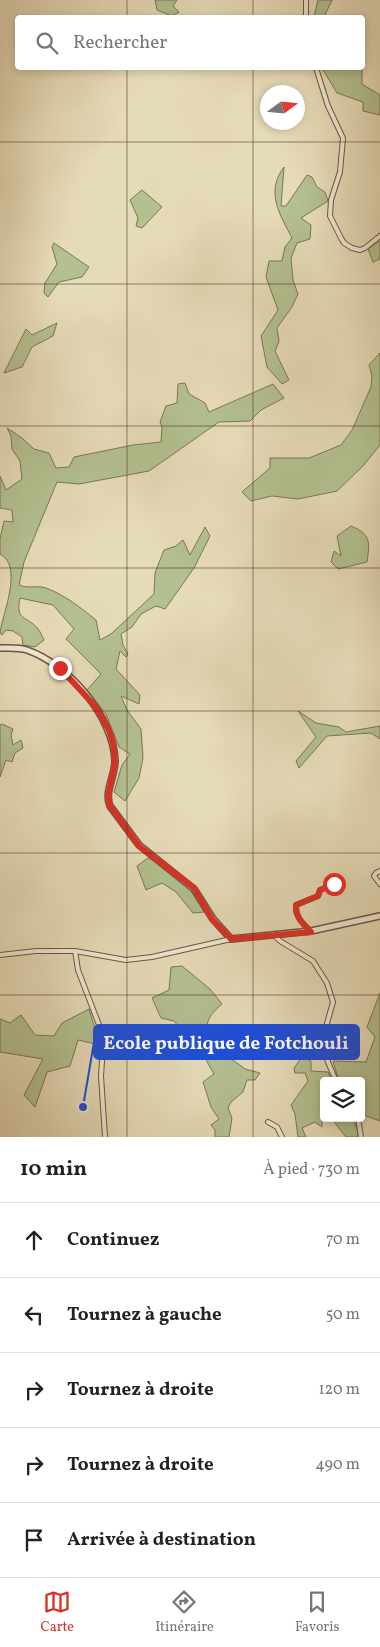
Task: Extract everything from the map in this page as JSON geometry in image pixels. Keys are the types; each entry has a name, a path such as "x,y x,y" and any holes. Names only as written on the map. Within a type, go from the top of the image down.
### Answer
{"street":[{"path":"306,0 306,15"},
{"path":"317,70 328,106 343,138 340,172 331,200 330,216 344,243 352,248 360,250 365,248 380,236"},
{"path":"0,648 26,650 60,668 95,706 109,730 114,752 115,768 108,797 110,806 139,846 194,888 212,919 231,939"},
{"path":"380,871 374,875 380,884"},
{"path":"311,932 298,918 296,905 318,896 320,890 334,884"},
{"path":"0,955 36,951 75,951 126,960 152,957 231,939 311,932 380,916"},
{"path":"274,936 313,961 327,984 333,1002 324,1034 323,1050 334,1077"},
{"path":"75,951 76,965 102,1035 101,1076 105,1137"},
{"path":"268,1122 278,1127 282,1137"},
{"path":"359,1122 361,1137"}],"green space":[{"path":"155,0 177,0 173,6 179,12 174,15 157,10"},
{"path":"318,0 332,0 325,15 314,15"},
{"path":"323,70 362,70 362,84 380,95 380,115 363,111 363,102 337,93"},
{"path":"284,167 281,206 286,206 307,175 312,177 317,187 325,192 328,201 301,218 311,225 310,239 297,243 291,258 293,280 298,294 292,307 277,328 279,341 275,351 289,380 282,384 267,367 261,336 278,310 266,277 269,261 282,261 285,247 292,238 276,203 275,194 278,176"},
{"path":"142,190 162,207 142,228 136,226 138,218 130,200"},
{"path":"380,241 380,259 373,262 368,249"},
{"path":"54,243 89,267 82,277 59,282 48,297 44,293 45,283 57,264 52,247"},
{"path":"57,323 53,336 32,347 22,367 4,373 26,329 32,335"},
{"path":"380,353 380,445 363,466 337,491 298,499 272,496 251,501 242,492 270,468 270,458 309,458 341,445 352,430 371,387 372,376 369,365"},
{"path":"185,383 189,394 205,403 209,412 273,384 284,398 261,410 250,421 219,422 149,471 79,484 57,482 24,562 19,585 46,588 72,602 96,620 100,640 111,634 154,594 155,573 164,550 176,546 183,540 190,555 205,527 210,536 194,568 165,609 156,606 141,614 132,627 121,634 123,645 128,654 126,657 120,651 116,669 140,695 139,704 121,696 127,710 141,729 143,758 139,778 125,801 114,792 122,765 130,754 119,747 106,714 87,690 101,674 66,639 74,629 53,605 20,598 19,611 21,615 38,629 44,640 35,647 23,645 22,637 13,631 6,630 2,635 0,633 11,580 7,560 0,554 0,539 4,521 13,522 12,510 0,508 0,476 6,490 22,479 20,461 12,449 11,436 7,428 34,449 49,453 56,468 69,467 74,457 133,445 161,442 162,427 160,422 166,406 177,403 178,384"},
{"path":"351,526 362,532 368,540 367,562 338,569 331,562 334,551 341,556 337,536"},
{"path":"298,711 316,723 339,727 346,732 380,726 380,739 371,733 327,736 299,768 296,761 316,737"},
{"path":"2,724 13,729 11,735 13,745 21,740 23,748 15,753 12,762 6,760 0,777 0,725"},
{"path":"148,858 162,865 194,893 204,912 193,913 176,892 162,883 146,890 137,866"},
{"path":"182,966 210,989 222,1004 209,1018 207,1033 209,1046 221,1027 224,1028 221,1034 230,1058 245,1069 260,1073 255,1080 247,1080 243,1092 231,1102 228,1108 232,1118 229,1137 215,1137 215,1130 211,1125 219,1119 211,1107 203,1082 214,1074 187,1026 181,1029 174,1021 161,1018 152,998 169,990 171,967"},
{"path":"380,993 380,1121 365,1115 365,1077 338,1077 333,1061 366,1062 375,1037 367,1027"},
{"path":"89,1009 100,1045 78,1040 70,1066 47,1072 35,1107 24,1095 43,1059 0,1052 0,1019 10,1023 21,1015 35,1035 54,1036 62,1023"},
{"path":"302,1057 311,1061 311,1071 328,1072 330,1077 320,1077 320,1122 322,1122 322,1127 315,1122 302,1128 306,1137 298,1137 295,1114 291,1105 308,1081 305,1073 295,1073 294,1068"},
{"path":"334,1122 354,1122 359,1135 356,1137 346,1137"}],"place":[{"name":"Ecole publique de Fotchouli","path":"83,1107"}],"route":[{"path":"60,668 95,706 109,730 113,743 115,762 108,797 110,806 139,846 194,888 212,919 231,939 311,932 298,918 296,905 318,896 320,890 334,884"}]}
